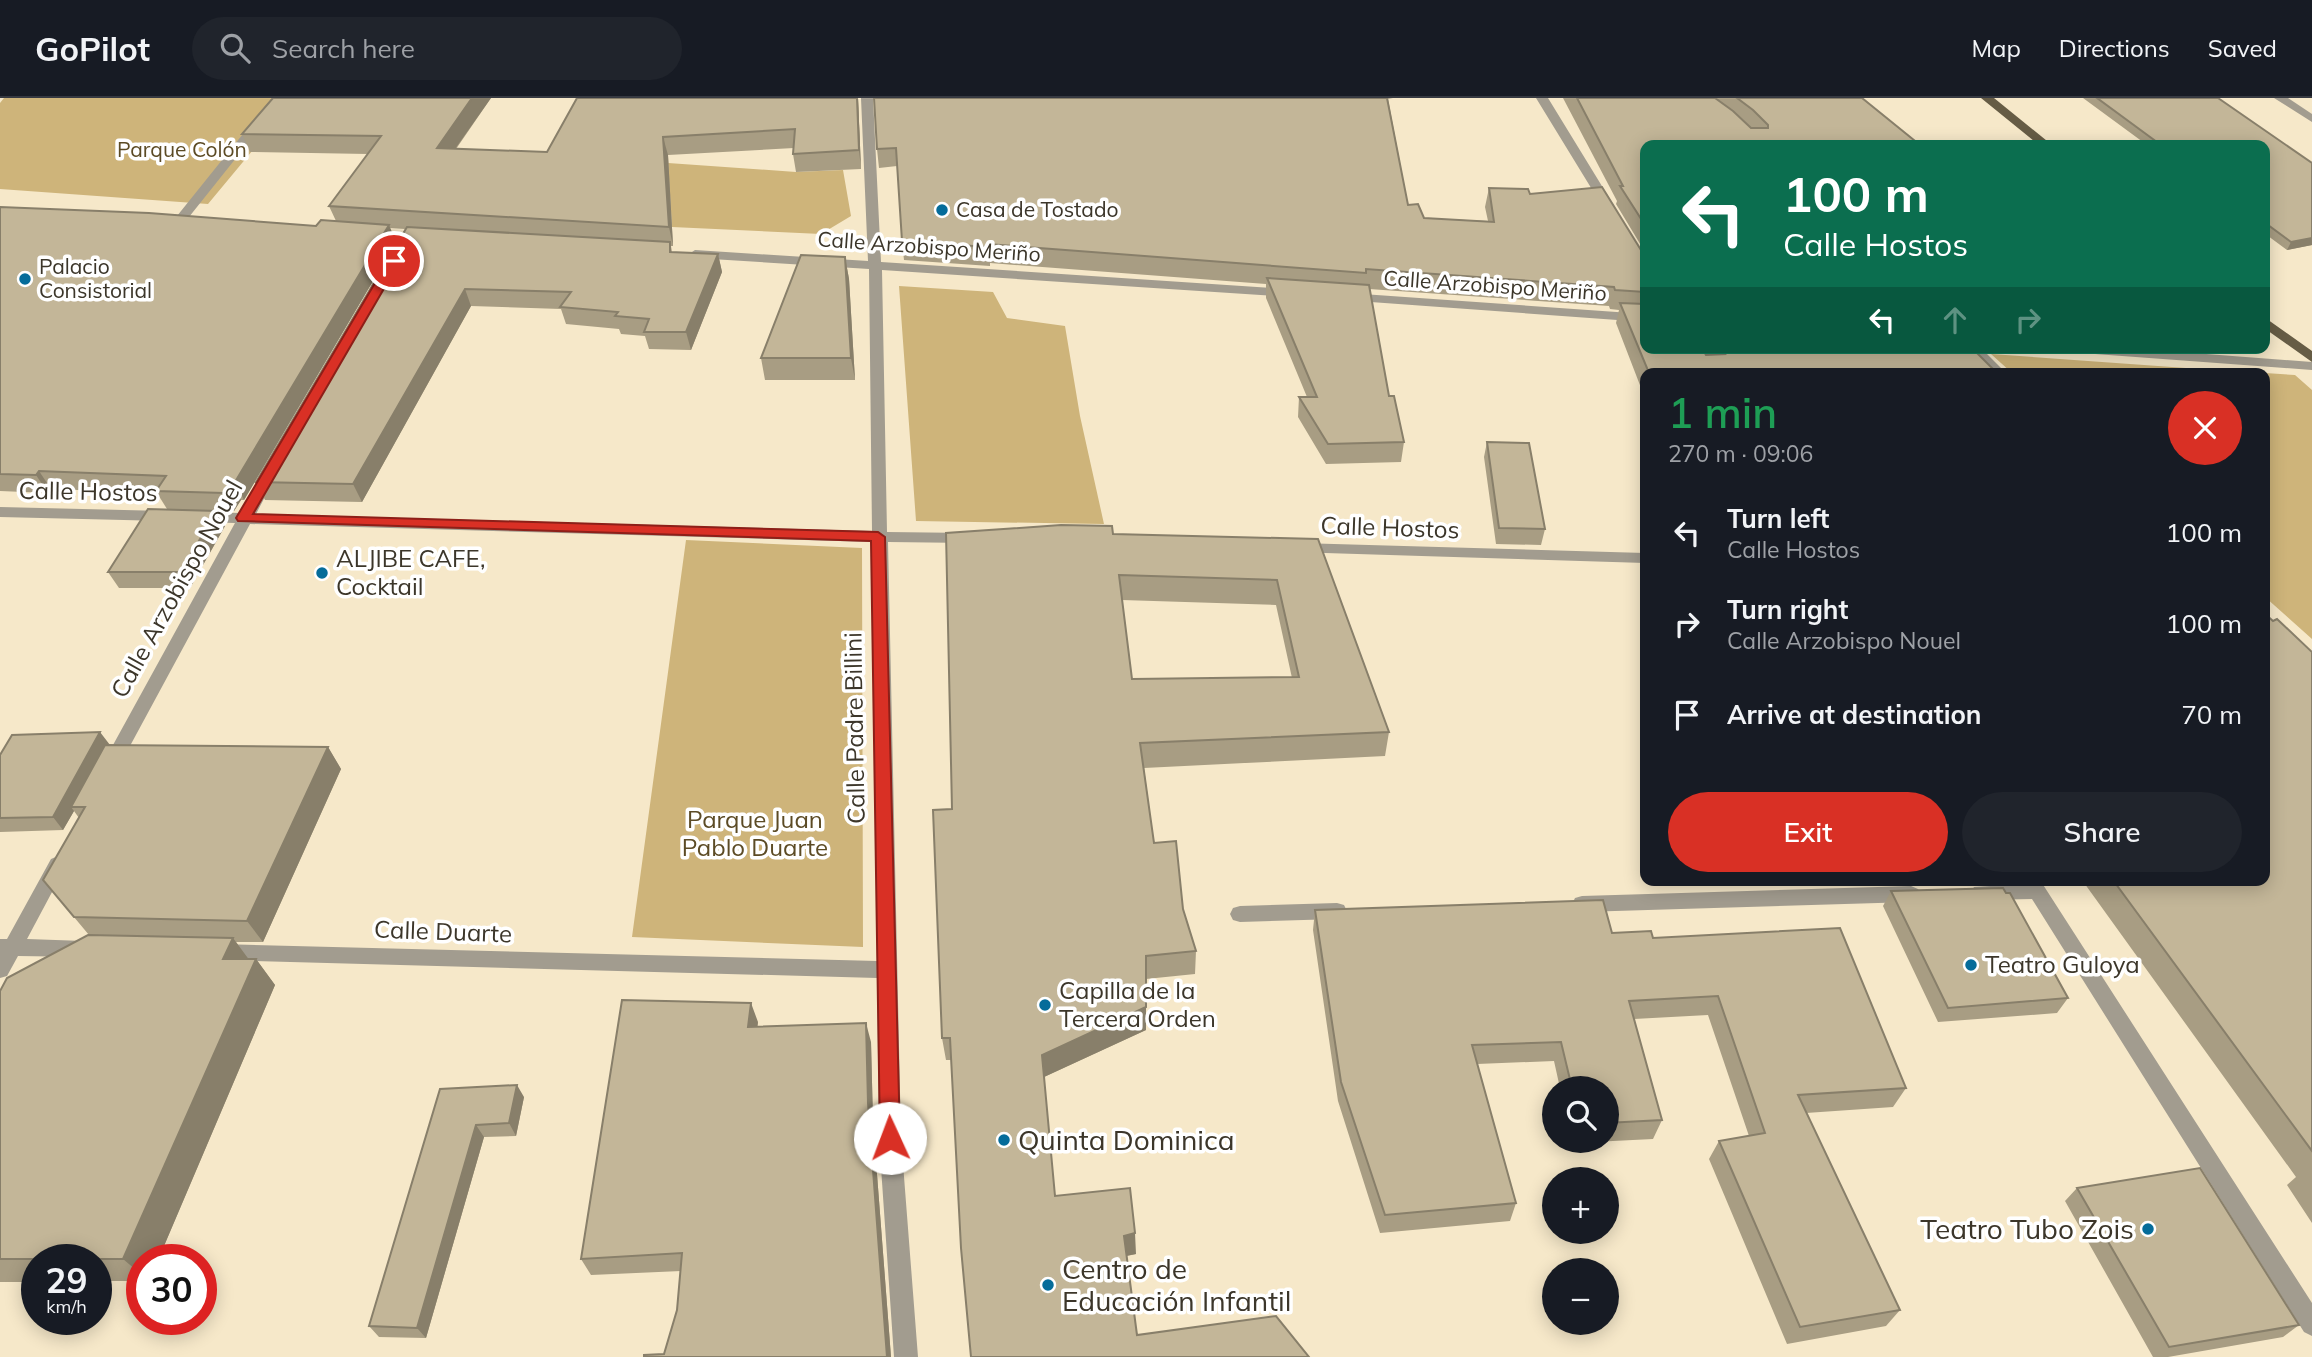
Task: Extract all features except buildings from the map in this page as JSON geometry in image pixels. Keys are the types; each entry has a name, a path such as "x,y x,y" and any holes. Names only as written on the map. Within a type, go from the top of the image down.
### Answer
{"main road":[{"path":"1987,98 2040,140"},
{"path":"2270,326 2312,358"}],"street":[{"path":"181,219 278,98"},
{"name":"Calle Padre Billini","path":"867,98 875,264 885,970 890,1138 906,1357"},
{"path":"1542,98 1618,223"},
{"path":"2280,98 2312,119"},
{"name":"Calle Arzobispo Meriño","path":"682,253 1301,294"},
{"name":"Calle Arzobispo Meriño","path":"1329,296 1640,318"},
{"path":"1979,354 1994,368"},
{"path":"2149,354 2312,366"},
{"name":"Calle Arzobispo Nouel","path":"105,776 243,518 278,460"},
{"name":"Calle Hostos","path":"0,512 985,538"},
{"name":"Calle Hostos","path":"1287,547 1640,558"},
{"path":"0,970 6,947 65,849"},
{"path":"1967,892 2024,886"},
{"path":"2035,886 2312,1324"},
{"path":"1562,904 1925,894"},
{"path":"1240,914 1352,911"},
{"path":"6,947 101,949"},
{"name":"Calle Duarte","path":"197,952 885,970"}],"green space":[{"name":"Parque Colón","path":"4,98 296,98 208,204 0,189 0,103"},
{"path":"668,163 796,172 843,170 851,216 821,234 672,227"},
{"path":"899,286 993,292 1007,318 1065,326 1080,416 1104,524 916,521"},
{"path":"1991,354 2186,368 2006,368"},
{"path":"2270,373 2295,375 2312,390 2312,639 2270,601"},
{"name":"Parque Juan Pablo Duarte","path":"686,540 862,548 863,947 632,937"}],"place":[{"name":"Casa de Tostado","path":"942,210"},
{"name":"Palacio Consistorial","path":"25,279"},
{"name":"ALJIBE CAFE, Cocktail","path":"322,573"},
{"name":"Teatro Guloya","path":"1971,965"},
{"name":"Capilla de la Tercera Orden","path":"1045,1005"},
{"name":"Quinta Dominica","path":"1004,1140"},
{"name":"Teatro Tubo Zois","path":"2148,1229"},
{"name":"Centro de Educación Infantil","path":"1048,1285"}],"route":[{"path":"394,261 243,518 878,537 890,1138"}]}
